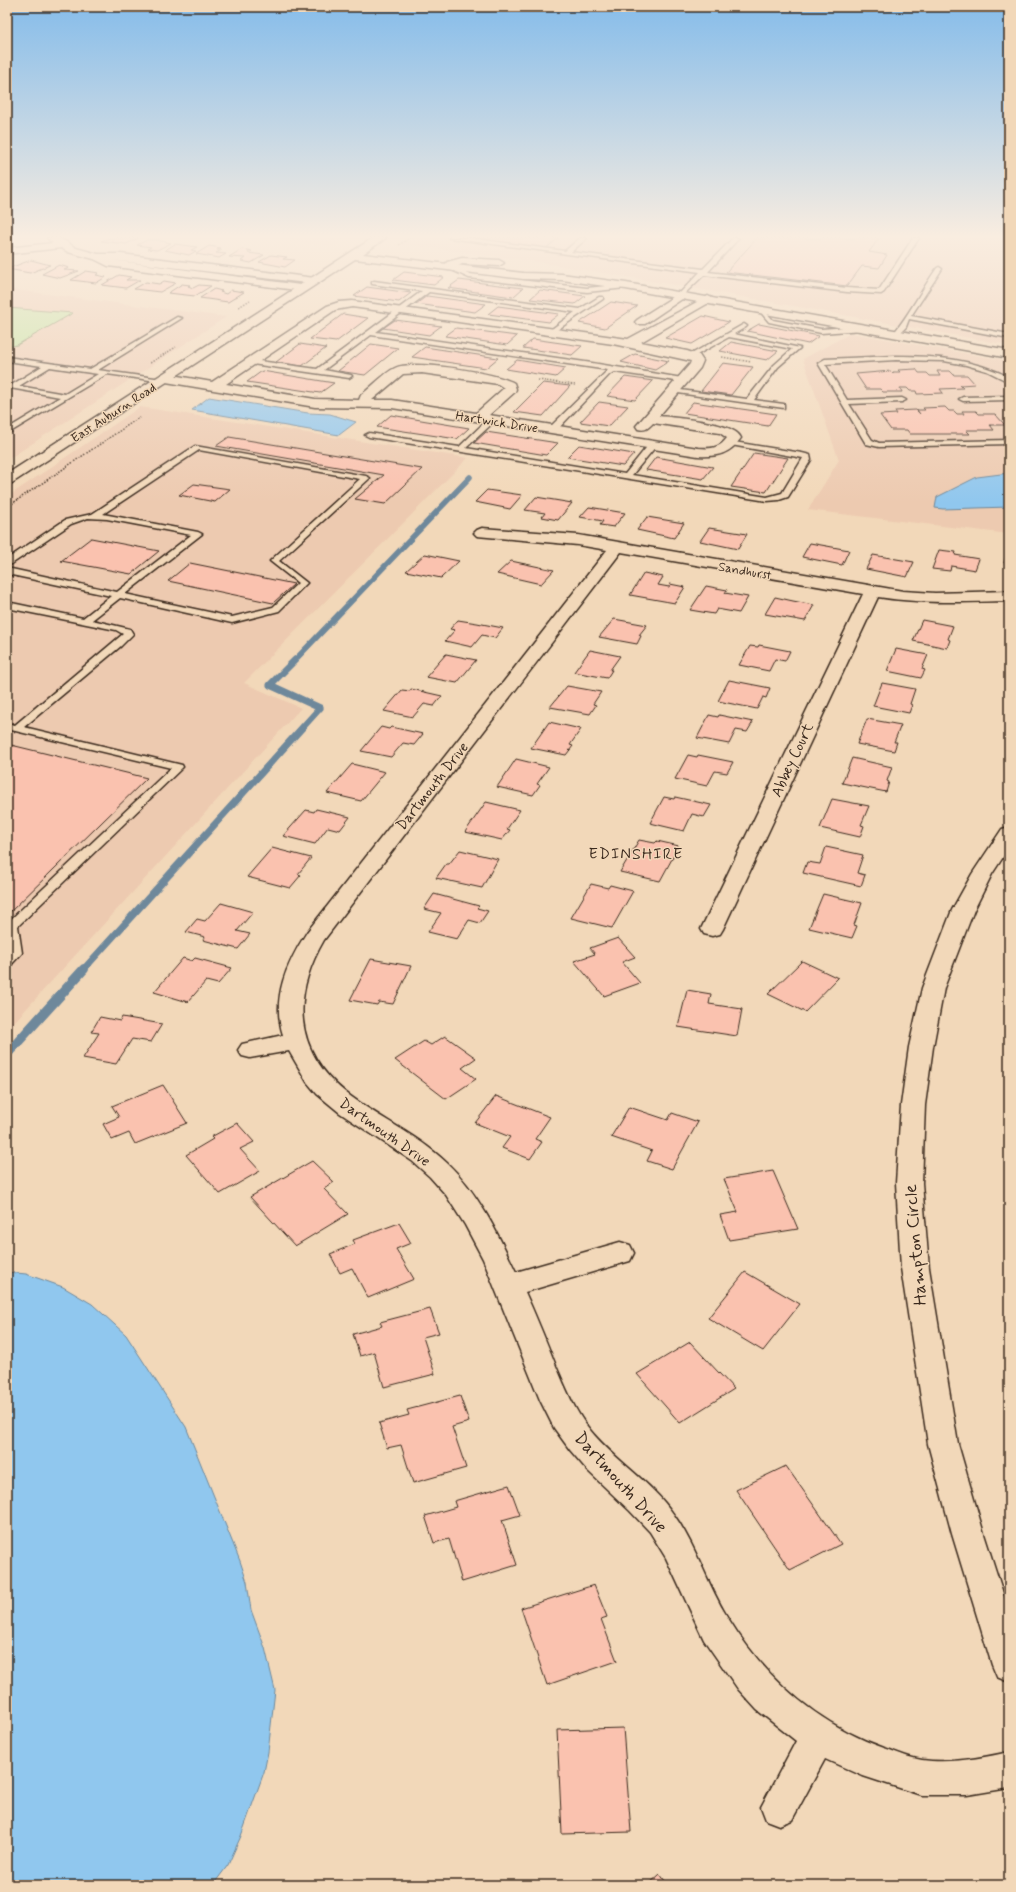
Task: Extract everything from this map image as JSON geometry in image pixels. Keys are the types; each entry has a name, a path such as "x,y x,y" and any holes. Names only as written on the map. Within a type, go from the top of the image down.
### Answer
{"street":[{"name":"East Auburn Road","path":"7,480 246,326"},
{"path":"215,386 305,326"},
{"path":"510,326 630,343 691,356 697,361 630,441"},
{"path":"613,340 634,326"},
{"path":"630,343 660,326"},
{"path":"854,326 1009,354"},
{"path":"362,403 399,371 405,369 421,369 508,383 510,389 479,418"},
{"name":"Hartwick Drive","path":"164,380 215,386 315,403 392,404 707,453 726,449 731,443"},
{"path":"649,418 724,430 733,435 734,438 731,443"},
{"name":"Sandhurst","path":"482,533 559,538 872,592 934,598 1009,596"},
{"name":"Dartmouth Drive","path":"617,547 315,937 296,971 290,992 289,1008 296,1041 304,1058 317,1078 331,1094 344,1105 412,1148 450,1182 465,1202 490,1245 561,1412 579,1437 604,1466 646,1504 662,1524 679,1550 714,1627 741,1668 766,1696 789,1716 818,1736 870,1762 922,1778 981,1776 1009,1770"},
{"name":"Abbey Court","path":"712,929 872,592"},
{"name":"Hampton Circle","path":"1009,833 982,874 964,910 933,988 921,1047 914,1097 909,1183 915,1268 943,1444 974,1557 1009,1665"},
{"path":"250,1050 296,1041"},
{"path":"507,1286 620,1253"},
{"path":"779,1807 818,1736"}],"lane":[{"path":"91,371 165,326"},
{"path":"318,372 378,326"},
{"path":"551,332 559,326"},
{"path":"691,356 743,326"},
{"path":"896,334 903,326"},
{"path":"956,326 1009,336"},
{"path":"369,333 682,380"},
{"path":"728,335 798,348 776,366 749,402"},
{"path":"1009,380 996,371 966,362 936,358 825,361 821,363 868,442 879,446 1009,442"},
{"path":"9,361 164,380"},
{"path":"252,362 349,376"},
{"path":"49,365 12,387 67,396"},
{"path":"553,429 608,373 615,369"},
{"path":"7,432 106,372"},
{"path":"673,391 781,406"},
{"path":"963,399 1009,398"},
{"path":"845,402 902,400"},
{"path":"461,449 492,420"},
{"path":"369,434 767,499 779,498 785,495 807,460 802,454 731,443"},
{"path":"627,476 653,445"},
{"path":"7,571 232,620 276,609 303,582 274,561 366,478 198,448 93,517"},
{"path":"7,563 68,522 88,516 107,517 198,534 85,621"},
{"path":"7,605 118,628 127,632 128,634 118,644 12,727"},
{"path":"7,962 16,953 12,925 178,768 12,727"}],"path":[{"path":"716,357 728,357 751,362"},
{"path":"538,380 578,386"},
{"path":"7,507 142,416"}],"shaded area":[{"path":"7,326 212,326 7,460"},
{"path":"905,326 1009,326 1009,345"},
{"path":"851,333 1009,361 1009,534 808,510 839,460 803,359"},
{"path":"140,407 468,458 244,683 301,708 7,1030 7,497"}],"green space":[{"path":"7,326 50,326 17,345 7,347"}],"water":[{"path":"209,397 308,413 330,414 356,422 339,435 192,410"},
{"path":"1009,473 1009,507 935,508 937,497 977,477"},
{"path":"7,1272 26,1274 63,1287 92,1304 126,1335 186,1427 240,1561 247,1582 251,1610 265,1648 275,1690 268,1752 264,1772 241,1836 228,1865 213,1885 7,1885"}],"building":[{"path":"327,326 357,326 336,342 310,339"},
{"path":"386,326 441,326 429,335 383,328"},
{"path":"685,326 722,326 692,344 665,338"},
{"path":"755,326 770,326 819,336 808,344 747,331"},
{"path":"456,328 517,336 507,345 445,336"},
{"path":"533,339 582,346 572,355 523,348"},
{"path":"731,342 778,351 767,360 720,351"},
{"path":"300,344 326,348 302,366 276,362"},
{"path":"371,344 398,348 365,375 338,371"},
{"path":"425,347 498,358 486,368 412,357"},
{"path":"635,354 669,361 655,370 621,362"},
{"path":"517,360 566,368 556,377 506,369"},
{"path":"723,363 753,367 731,395 701,391"},
{"path":"916,369 919,373 927,373 930,376 940,376 937,371 950,371 954,375 967,375 975,384 960,385 963,388 940,389 943,393 917,394 916,391 910,391 907,388 900,388 902,392 883,392 880,389 866,389 856,374 891,371 894,374 893,372 900,372 898,370"},
{"path":"262,371 334,383 320,393 247,382"},
{"path":"625,377 653,381 635,400 607,396"},
{"path":"543,383 570,386 543,416 514,412"},
{"path":"599,402 628,406 609,426 580,422"},
{"path":"693,402 776,414 768,426 684,413"},
{"path":"945,407 949,411 954,411 957,414 964,414 962,411 976,411 979,414 995,414 1005,425 990,425 994,430 966,430 970,434 910,434 907,430 891,430 880,415 897,414 895,411 916,410 920,414 917,410 925,410 923,408"},
{"path":"391,415 469,428 457,439 377,427"},
{"path":"486,432 558,443 546,455 474,443"},
{"path":"229,437 422,469 385,504 355,499 384,475 216,446"},
{"path":"579,445 634,454 623,466 567,457"},
{"path":"754,453 788,458 766,492 731,487"},
{"path":"656,457 713,467 703,479 646,470"},
{"path":"194,484 230,489 215,502 179,495"},
{"path":"487,490 522,495 510,509 475,502"},
{"path":"536,497 572,503 558,520 542,517 545,513 525,510"},
{"path":"589,507 625,513 614,527 600,525 603,521 580,517"},
{"path":"647,517 684,523 674,538 637,530"},
{"path":"709,528 747,534 738,549 700,541"},
{"path":"91,538 159,551 131,574 61,561"},
{"path":"810,543 849,550 842,565 802,557"},
{"path":"1009,549 1009,564 1004,563"},
{"path":"939,550 956,552 955,555 979,559 975,570 951,566 950,571 932,569"},
{"path":"425,554 459,561 441,578 406,571"},
{"path":"873,555 914,562 907,577 866,569"},
{"path":"511,561 554,570 541,584 497,574"},
{"path":"190,563 294,584 273,603 168,581"},
{"path":"644,573 663,577 658,585 669,587 670,584 685,587 675,603 630,595"},
{"path":"706,586 727,590 725,593 748,597 739,613 717,609 714,614 690,610"},
{"path":"775,597 814,605 805,621 765,614"},
{"path":"614,619 647,625 639,635 641,636 637,644 599,637"},
{"path":"458,620 503,628 495,638 482,635 472,647 445,641 455,630 450,629"},
{"path":"922,620 953,626 948,639 950,640 947,648 913,641"},
{"path":"759,645 790,651 785,661 775,659 769,671 739,665 750,646 758,647"},
{"path":"896,649 928,655 922,669 925,670 921,678 887,671"},
{"path":"590,650 620,656 610,670 612,670 607,678 574,672"},
{"path":"446,654 476,660 457,683 426,677"},
{"path":"729,680 770,688 766,698 763,697 757,709 718,701"},
{"path":"882,683 915,689 910,704 912,705 909,713 873,706"},
{"path":"567,686 601,692 593,704 596,705 590,714 550,707"},
{"path":"411,689 442,696 434,706 424,704 413,717 384,711 402,690 410,691"},
{"path":"709,715 718,717 719,715 753,722 747,732 736,730 729,744 697,738"},
{"path":"867,719 901,725 894,742 897,742 894,751 857,744"},
{"path":"549,722 581,729 570,745 573,746 566,755 531,748"},
{"path":"381,727 389,729 391,727 423,734 414,745 403,743 391,757 361,751"},
{"path":"7,744 147,778 7,915"},
{"path":"688,755 697,757 698,755 733,762 727,773 715,771 707,786 675,779"},
{"path":"852,758 892,767 887,781 889,782 886,792 842,783"},
{"path":"516,759 549,767 537,784 540,785 533,795 497,787"},
{"path":"352,764 385,772 361,801 327,793"},
{"path":"664,797 674,799 675,797 711,805 704,817 692,814 684,831 650,823"},
{"path":"832,799 869,806 861,825 864,826 860,837 820,828"},
{"path":"486,802 520,810 507,829 510,830 502,840 465,832"},
{"path":"316,809 350,817 340,830 328,827 315,844 283,836 306,810 314,812"},
{"path":"639,840 655,843 657,841 679,846 660,881 620,872"},
{"path":"826,847 863,855 857,873 865,875 861,886 803,873 807,862 820,864"},
{"path":"272,848 311,858 298,874 301,875 290,888 247,877"},
{"path":"460,850 498,859 482,888 436,878 446,864 449,864"},
{"path":"591,884 608,888 610,885 633,891 612,928 571,918"},
{"path":"434,894 479,906 477,908 488,911 480,923 469,920 457,939 428,932 441,913 424,909"},
{"path":"823,894 862,903 854,925 857,926 852,938 809,928"},
{"path":"221,903 253,912 237,931 250,934 238,949 203,940 205,937 186,932 197,919 205,921"},
{"path":"618,938 635,957 622,962 640,983 604,996 574,961 595,954 590,948"},
{"path":"183,958 192,961 195,958 232,968 218,984 206,981 188,1002 154,992"},
{"path":"371,959 411,966 393,1004 379,1002 377,1005 350,1000"},
{"path":"802,961 838,978 805,1012 768,994"},
{"path":"687,990 711,994 709,1004 742,1009 737,1036 678,1027"},
{"path":"100,1017 120,1021 122,1017 162,1024 151,1042 132,1039 116,1064 83,1058 99,1033 91,1032"},
{"path":"445,1036 476,1058 462,1068 476,1079 446,1099 395,1060 424,1041 431,1045"},
{"path":"163,1085 187,1123 135,1144 129,1133 112,1140 103,1124 119,1117 112,1106"},
{"path":"496,1096 550,1117 535,1139 542,1142 530,1159 502,1148 510,1137 475,1123"},
{"path":"629,1107 668,1120 672,1113 698,1122 672,1169 647,1161 652,1151 611,1137"},
{"path":"237,1123 254,1142 240,1149 260,1171 220,1194 186,1155 213,1139 211,1137"},
{"path":"312,1161 334,1182 324,1189 348,1214 295,1246 250,1197"},
{"path":"773,1171 798,1229 729,1240 720,1215 738,1212 724,1179"},
{"path":"399,1223 411,1243 396,1249 414,1279 368,1298 352,1268 340,1273 330,1254 355,1244 353,1240"},
{"path":"745,1272 800,1304 763,1351 708,1318"},
{"path":"430,1309 439,1333 423,1337 435,1374 384,1387 374,1352 360,1356 353,1334 382,1326 380,1322"},
{"path":"690,1342 734,1389 680,1423 637,1374"},
{"path":"460,1396 469,1422 452,1427 466,1468 413,1483 401,1445 387,1448 379,1423 409,1415 407,1410"},
{"path":"786,1466 841,1544 790,1570 736,1490"},
{"path":"509,1485 520,1515 502,1520 517,1565 462,1582 449,1539 434,1543 425,1516 456,1507 454,1501"},
{"path":"594,1585 607,1617 601,1619 617,1661 547,1685 521,1608"},
{"path":"623,1728 631,1832 562,1834 557,1730"},
{"path":"660,1874 668,1885 648,1885"}],"waterway":[{"path":"294,661 470,477"},
{"path":"83,970 320,708 270,685 294,661"},
{"path":"7,1054 84,969"}],"district":[{"name":"EDINSHIRE","path":"636,853"}]}
